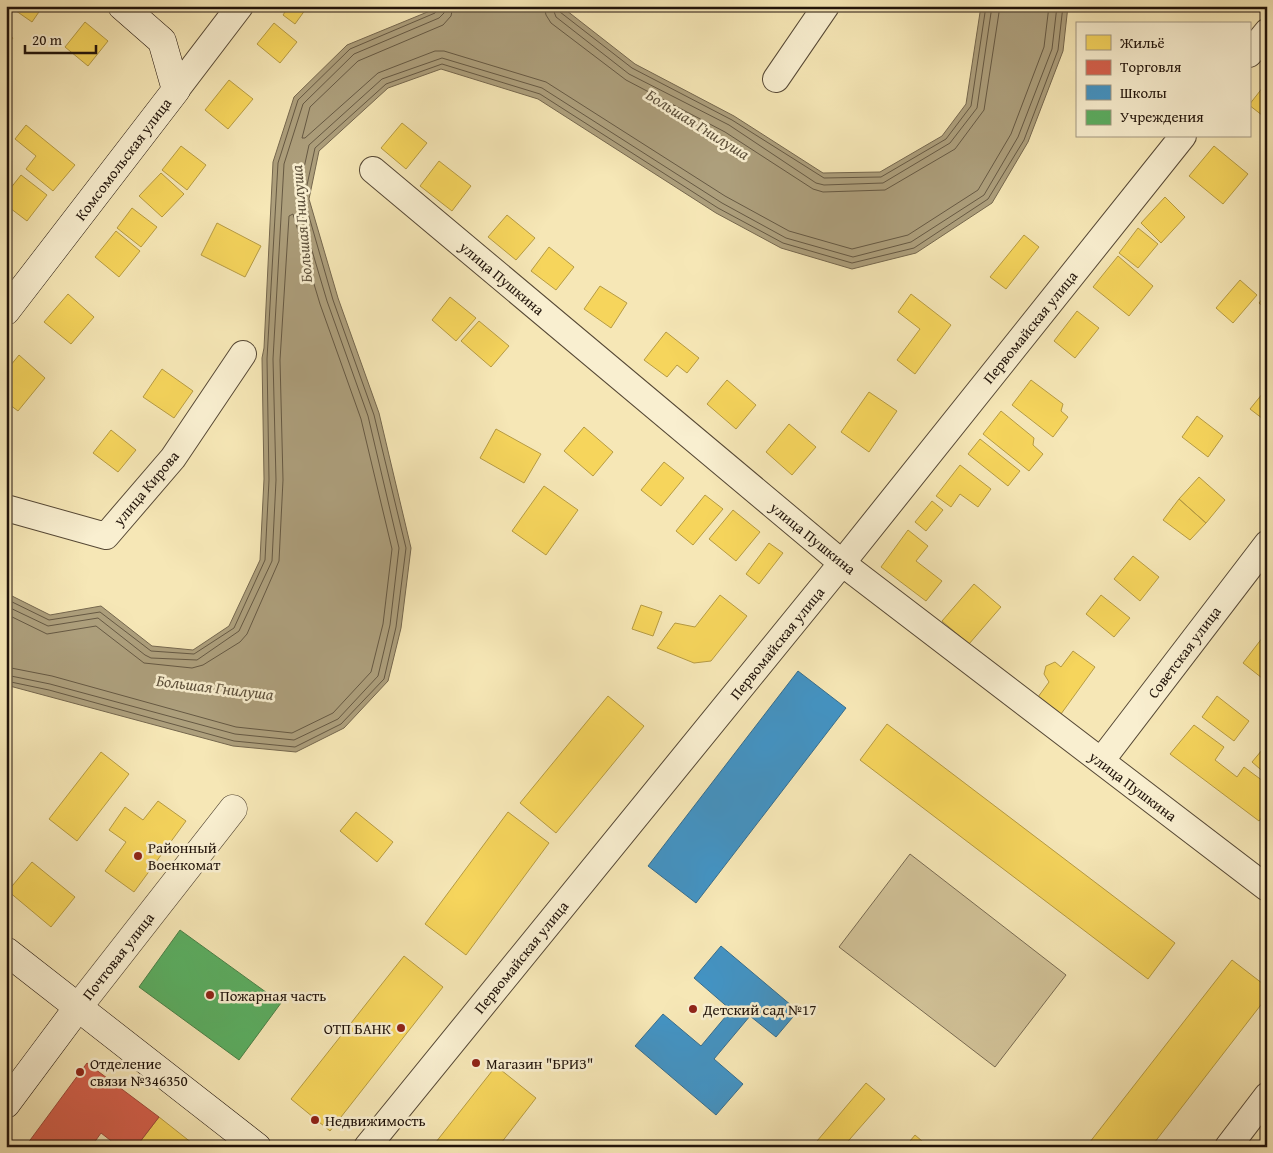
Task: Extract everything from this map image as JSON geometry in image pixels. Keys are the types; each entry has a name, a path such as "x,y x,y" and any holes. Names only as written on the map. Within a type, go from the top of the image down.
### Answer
{"main road":[{"path":"122,6 162,41 176,90"},
{"name":"Комсомольская улица","path":"6,311 176,90"},
{"name":"Почтовая улица","path":"6,1104 79,1006 233,809"},
{"path":"6,951 258,1147"}],"street":[{"name":"Комсомольская улица","path":"176,90 240,6"},
{"path":"776,79 826,6"},
{"path":"1250,53 1267,32"},
{"name":"Первомайская улица","path":"367,1147 842,563 1181,138"},
{"name":"улица Пушкина","path":"373,170 842,563 1267,888"},
{"name":"улица Кирова","path":"6,508 106,536 173,458 243,354"},
{"name":"Советская улица","path":"1101,761 1267,544"},
{"path":"1228,1147 1267,1096"}],"shaded area":[{"path":"910,854 1066,975 995,1067 839,947"}],"water":[{"name":"Большая Гнилуша","path":"442,6 562,7 635,64 734,116 823,173 880,172 942,136 966,104 981,6 1068,6 1063,51 1028,142 992,203 916,253 852,269 781,248 716,213 538,99 441,69 388,88 319,151 309,199 338,298 379,413 411,548 401,628 388,681 344,728 296,752 233,746 6,685 6,593 50,615 101,606 152,646 193,650 229,626 260,560 264,479 262,358 273,162 294,97 347,45"}],"building: Жильё":[{"path":"9,6 43,6 32,22"},
{"path":"289,6 308,6 295,24 283,15"},
{"path":"85,22 108,41 88,66 65,47"},
{"path":"274,23 297,42 280,63 257,44"},
{"path":"6,33 13,38 6,47"},
{"path":"229,80 253,99 228,129 205,110"},
{"path":"1267,82 1267,119 1250,106"},
{"path":"402,123 427,143 406,169 381,148"},
{"path":"26,125 75,165 53,191 26,169 36,156 15,139"},
{"path":"181,146 206,165 187,190 162,170"},
{"path":"1214,146 1248,174 1223,204 1189,176"},
{"path":"439,161 471,186 452,211 420,186"},
{"path":"161,173 184,194 162,217 139,196"},
{"path":"21,175 47,195 27,221 6,205 6,194"},
{"path":"1165,197 1185,217 1161,243 1141,223"},
{"path":"132,208 157,227 141,247 117,228"},
{"path":"507,215 535,238 516,260 488,237"},
{"path":"217,223 261,246 245,277 201,255"},
{"path":"1138,228 1158,244 1138,268 1119,253"},
{"path":"116,231 140,251 119,277 95,257"},
{"path":"1024,235 1039,247 1006,289 990,277"},
{"path":"549,247 574,267 556,290 531,271"},
{"path":"1118,256 1153,286 1129,316 1093,287"},
{"path":"1240,280 1257,295 1233,323 1216,308"},
{"path":"600,286 627,303 611,328 584,309"},
{"path":"1267,293 1267,310 1259,303"},
{"path":"68,294 94,317 71,344 44,322"},
{"path":"911,294 951,325 915,374 897,360 920,329 898,312"},
{"path":"450,297 476,318 456,341 432,320"},
{"path":"1077,311 1099,328 1075,358 1054,341"},
{"path":"479,321 509,346 491,367 461,341"},
{"path":"666,332 699,358 687,373 677,365 667,377 644,360"},
{"path":"19,355 45,378 18,411 6,402 6,371"},
{"path":"162,369 193,391 174,418 143,397"},
{"path":"727,380 756,405 736,429 707,404"},
{"path":"1031,380 1063,404 1061,411 1068,417 1053,437 1012,405"},
{"path":"1267,388 1267,422 1250,409"},
{"path":"869,392 897,411 869,452 841,432"},
{"path":"1001,411 1034,438 1033,445 1043,454 1029,471 983,434"},
{"path":"1197,416 1223,436 1208,457 1182,437"},
{"path":"789,424 816,447 792,475 766,452"},
{"path":"584,427 613,452 593,476 564,451"},
{"path":"496,429 541,454 524,483 480,458"},
{"path":"111,430 136,450 118,472 93,453"},
{"path":"980,439 1020,471 1008,486 968,454"},
{"path":"664,462 684,478 661,506 641,490"},
{"path":"960,465 991,489 978,507 960,494 951,507 936,496"},
{"path":"1199,477 1225,500 1206,523 1179,499"},
{"path":"544,486 578,510 546,555 512,531"},
{"path":"705,495 723,509 693,545 676,531"},
{"path":"1179,499 1206,523 1190,540 1163,520"},
{"path":"932,501 943,510 926,531 915,522"},
{"path":"733,510 760,532 736,561 709,539"},
{"path":"908,530 928,546 916,561 942,581 926,601 881,567"},
{"path":"769,543 783,553 759,584 746,574"},
{"path":"1133,556 1159,577 1140,601 1114,579"},
{"path":"974,584 1001,607 969,644 942,621"},
{"path":"720,595 747,616 711,661 694,663 657,648 675,623 695,627"},
{"path":"1101,595 1130,618 1114,637 1086,614"},
{"path":"641,605 662,612 653,636 632,629"},
{"path":"1267,634 1267,682 1243,663"},
{"path":"1073,651 1095,667 1061,714 1038,697 1049,682 1044,674 1046,666 1055,662 1061,667"},
{"path":"608,696 644,726 556,833 520,803"},
{"path":"1217,696 1249,721 1234,741 1202,717"},
{"path":"887,724 1175,943 1148,979 860,760"},
{"path":"1194,725 1224,747 1215,760 1237,777 1244,767 1267,784 1267,811 1259,821 1170,754"},
{"path":"1267,744 1267,775 1252,762"},
{"path":"101,752 129,774 77,841 49,819"},
{"name":"Районный Военкомат","path":"158,801 186,821 134,892 105,871 126,842 109,830 125,807 143,820"},
{"path":"356,812 393,842 377,862 340,831"},
{"path":"508,812 549,843 466,955 425,924"},
{"path":"32,862 75,897 51,927 8,891"},
{"path":"404,956 443,987 330,1131 291,1099"},
{"path":"1232,960 1267,987 1267,997 1151,1147 1086,1147"},
{"path":"496,1066 536,1098 498,1147 432,1147"},
{"path":"866,1083 885,1099 843,1147 812,1147"},
{"path":"159,1117 197,1147 136,1147"},
{"path":"915,1135 929,1147 905,1147"}],"building: Торговля":[{"path":"87,1063 159,1117 136,1147 119,1147 101,1133 91,1147 25,1147"}],"building: Школы":[{"path":"798,671 846,708 696,903 648,866"},
{"name":"Детский сад №17","path":"721,946 798,1011 776,1037 750,1016 714,1059 743,1084 716,1115 635,1046 663,1014 701,1046 731,1010 694,978"}],"building: Учреждения":[{"name":"Пожарная часть","path":"180,930 281,1003 239,1060 139,987"}],"place":[{"name":"Районный Военкомат","path":"138,856"},
{"name":"Пожарная часть","path":"210,995"},
{"name":"Детский сад №17","path":"693,1009"},
{"name":"ОТП БАНК","path":"401,1028"},
{"name":"Магазин \"БРИЗ\"","path":"476,1063"},
{"name":"Отделение связи №346350","path":"80,1072"},
{"name":"Недвижимость","path":"315,1120"}]}
